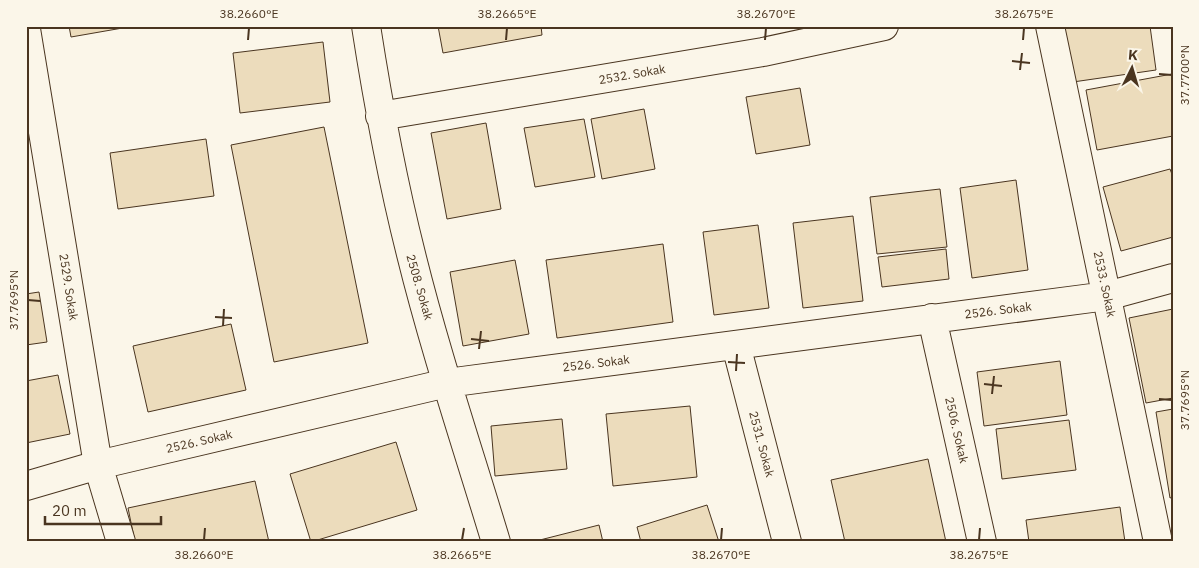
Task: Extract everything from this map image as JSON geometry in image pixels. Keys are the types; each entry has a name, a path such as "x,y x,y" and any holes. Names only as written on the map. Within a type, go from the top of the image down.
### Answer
{"street":[{"name":"2508. Sokak","path":"366,26 380,116 411,254 447,383 496,542"},
{"name":"2532. Sokak","path":"380,116 762,52 884,26"},
{"name":"2533. Sokak","path":"1050,26 1107,296 1162,537"},
{"name":"2529. Sokak","path":"26,29 98,465 121,542"},
{"name":"2526. Sokak","path":"26,486 98,465 447,383 1107,296 1173,278"},
{"name":"2506. Sokak","path":"932,318 982,542"},
{"name":"2531. Sokak","path":"736,345 787,542"}],"building":[{"path":"69,26 134,26 71,37"},
{"path":"438,26 541,26 542,35 443,53"},
{"path":"1055,26 1150,26 1156,70 1066,83"},
{"path":"323,42 330,102 240,113 233,53"},
{"path":"1172,74 1173,136 1097,150 1086,90"},
{"path":"800,88 810,145 756,154 746,97"},
{"path":"644,109 655,169 602,179 591,119"},
{"path":"584,119 595,177 535,187 524,128"},
{"path":"486,123 501,209 447,219 431,133"},
{"path":"324,127 368,343 274,362 231,145"},
{"path":"206,139 214,196 118,209 110,153"},
{"path":"1170,169 1173,177 1173,237 1121,251 1103,187"},
{"path":"1016,180 1028,270 972,278 960,188"},
{"path":"940,189 947,247 877,254 870,197"},
{"path":"853,216 863,301 803,308 793,223"},
{"path":"758,225 769,308 714,315 703,232"},
{"path":"663,244 673,322 557,338 546,260"},
{"path":"946,249 949,279 882,287 878,257"},
{"path":"515,260 529,334 463,346 450,272"},
{"path":"39,292 47,342 26,345 26,294"},
{"path":"1173,309 1173,398 1146,403 1129,318"},
{"path":"231,324 246,390 148,412 133,346"},
{"path":"1060,361 1067,415 984,426 977,372"},
{"path":"58,375 70,434 26,443 26,381"},
{"path":"690,406 697,477 613,486 606,414"},
{"path":"1173,409 1173,497 1170,498 1156,412"},
{"path":"562,419 567,469 495,476 491,426"},
{"path":"1069,420 1076,470 1002,479 996,429"},
{"path":"396,442 417,510 311,542 290,474"},
{"path":"928,459 946,542 845,542 831,480"},
{"path":"255,481 269,542 135,542 128,508"},
{"path":"707,505 719,542 641,542 637,527"},
{"path":"1120,507 1125,542 1029,542 1026,520"},
{"path":"599,525 603,542 532,542"}]}
